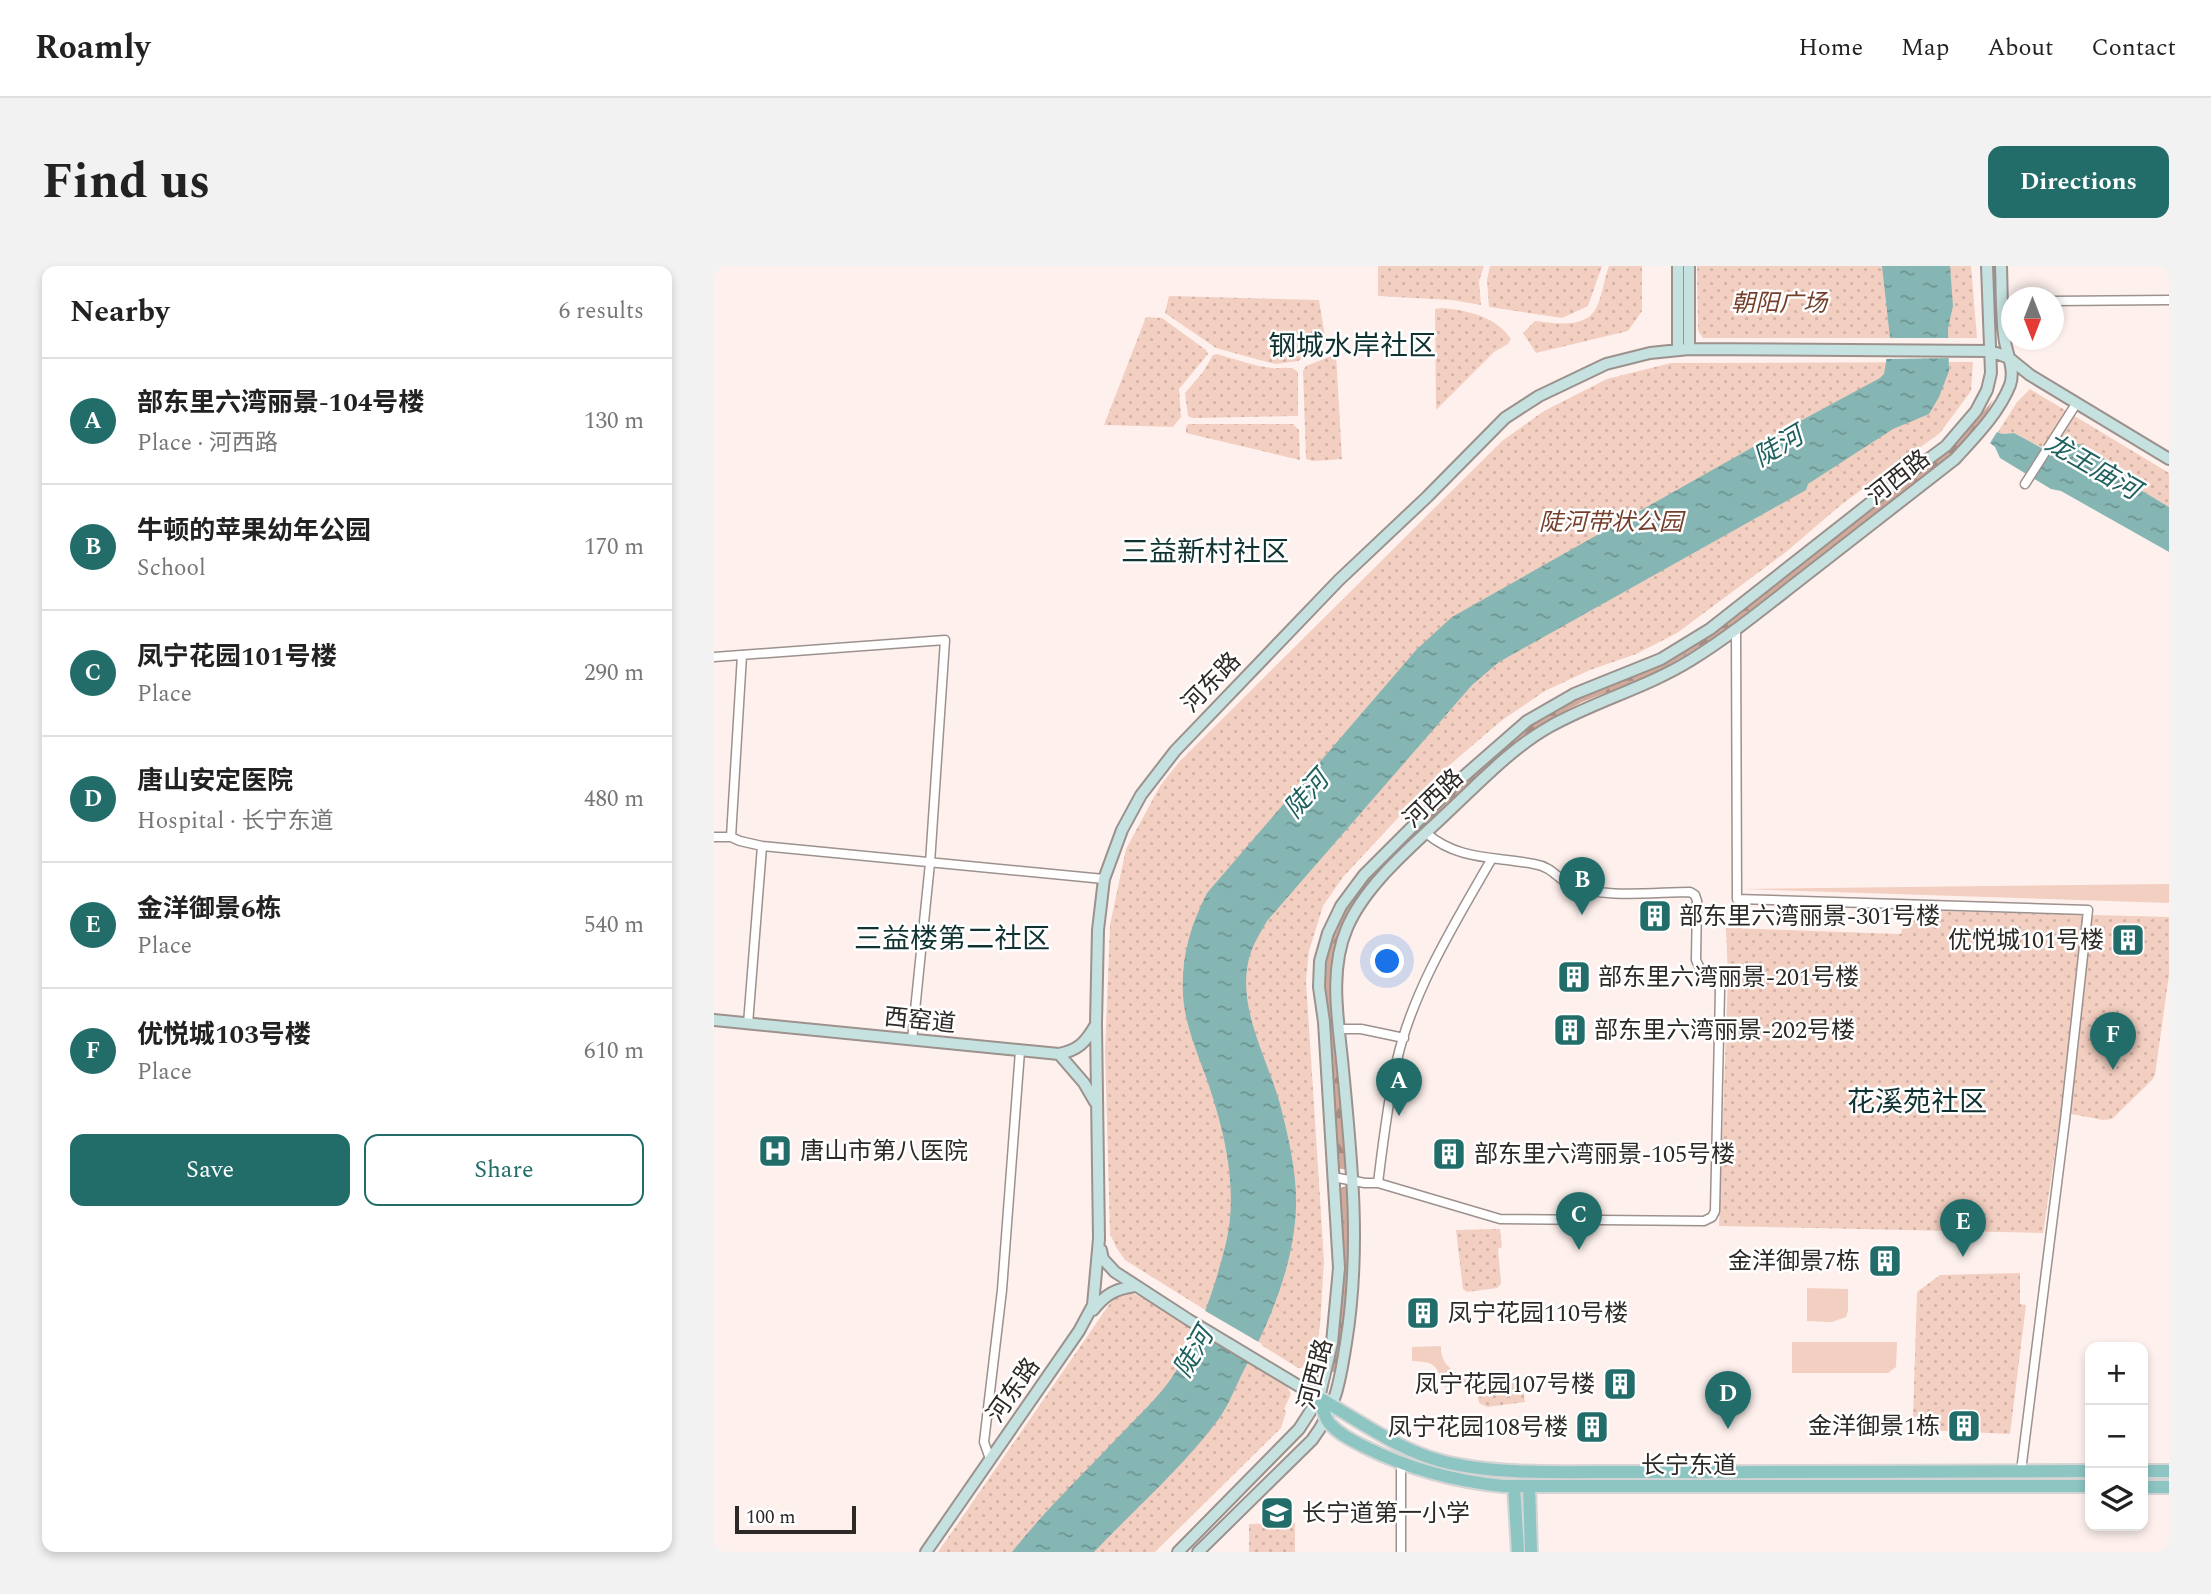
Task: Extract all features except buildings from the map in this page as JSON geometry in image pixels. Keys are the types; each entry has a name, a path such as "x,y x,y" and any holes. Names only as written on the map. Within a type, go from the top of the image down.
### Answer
{"main road":[{"path":"1678,266 1683,349"},
{"path":"1683,349 1689,266"},
{"name":"河西路","path":"1178,1552 1299,1429 1319,1398 1332,1343 1339,1269 1324,1022 1319,987 1320,961 1328,933 1341,906 1364,875 1455,784 1527,721 1574,694 1661,659 1710,629 1947,446 1976,411 1987,390 1991,373 1987,266"},
{"name":"河西路","path":"2001,266 2004,287"},
{"name":"河东路","path":"926,1552 1091,1312 1096,1285 1098,1239 1098,930 1104,879 1122,830 1141,795 1175,751 1339,580 1427,498 1505,418 1539,396 1606,364 1683,349 1991,351 2010,358 2030,375 2169,459"},
{"name":"河西路","path":"1198,1552 1312,1440 1327,1420 1340,1380 1352,1310 1355,1239 1354,1181 1336,990 1339,951 1348,925 1369,893 1426,833 1493,770 1545,729 1690,661 1736,629 1955,459 1978,434 2011,382 2008,350"},
{"path":"1414,825 1426,833"},
{"name":"西窑道","path":"714,1020 1059,1054"},
{"path":"1096,1024 1083,1044 1074,1051 1059,1054 1084,1083 1097,1105"},
{"name":"河东路","path":"1098,1239 1103,1259 1115,1272 1135,1286"},
{"path":"1091,1312 1103,1296 1112,1290 1135,1286"},
{"name":"长宁东道","path":"1135,1286 1350,1418 1409,1450 1440,1461 1498,1470 2085,1471"},
{"path":"1319,1398 1327,1420"},
{"name":"长宁东道","path":"1327,1420 1341,1435 1401,1463 1424,1472 1467,1482 1514,1486 2085,1486"},
{"path":"2148,1471 2169,1471"},
{"path":"1514,1486 1518,1552"},
{"path":"1529,1486 1531,1552"},
{"path":"2148,1486 2169,1487"}],"street":[{"path":"2064,301 2169,300"},
{"path":"2025,484 2076,404"},
{"path":"1736,629 1737,899 2088,910 2065,1121 2021,1471"},
{"path":"714,657 945,640 930,863 912,1040"},
{"path":"731,837 743,656"},
{"path":"1333,1177 1378,1183 1500,1219 1704,1221 1712,1217 1715,1211 1720,990 1719,981 1713,975 1702,973 1698,967 1695,895 1690,892 1611,894 1569,885 1554,872 1541,866 1491,860 1441,845 1426,833"},
{"path":"714,836 731,837 762,846 1104,879"},
{"path":"748,1024 762,846"},
{"path":"1378,1183 1388,1106 1404,1038 1425,982 1491,860"},
{"path":"1339,1029 1361,1029 1404,1038"},
{"path":"990,1459 984,1442 1002,1290 1020,1051"},
{"path":"1401,1463 1401,1552"}],"green space":[{"path":"1378,266 1484,266 1479,281 1481,305 1452,300 1378,296"},
{"path":"1490,266 1602,266 1588,306 1562,318 1489,307 1487,280"},
{"path":"1609,266 1642,266 1642,311 1628,331 1536,353 1523,333 1535,321 1567,323 1590,316 1597,305"},
{"name":"朝阳广场","path":"1697,266 1971,266 1977,338 1703,338 1698,331"},
{"path":"1169,296 1319,300 1326,343 1298,361 1276,364 1216,348 1165,313"},
{"path":"1442,308 1490,320 1511,339 1508,344 1494,352 1436,410 1435,309"},
{"path":"1146,317 1162,318 1208,354 1179,389 1181,417 1173,427 1104,425"},
{"path":"1336,354 1342,459 1314,461 1306,459 1303,371 1306,366"},
{"path":"1213,355 1258,366 1289,368 1298,372 1298,416 1188,416 1185,393"},
{"name":"陡河带状公园","path":"1973,362 1971,391 1940,433 1842,504 1786,552 1677,633 1636,654 1590,670 1545,691 1501,721 1438,775 1343,877 1323,906 1309,951 1306,980 1324,1261 1320,1326 1313,1367 1298,1368 1125,1260 1110,1234 1105,1051 1110,925 1126,849 1160,786 1179,762 1502,441 1544,411 1607,379 1671,363"},
{"path":"2030,389 2169,473 2169,507 2123,480 2128,472 2092,450 2061,458 2014,433 1998,432 2017,402"},
{"path":"1993,400 1983,420 1949,457 1714,638 1652,675 1582,702 1546,722 1510,748 1427,825 1423,824 1423,821 1530,725 1586,694 1663,664 1700,642 1946,453"},
{"path":"1188,424 1293,424 1299,430 1300,460 1186,433"},
{"path":"1415,833 1415,837 1357,897 1344,920 1335,949 1330,979 1347,1170 1337,1168 1329,1021 1324,986 1330,944 1350,900 1410,835"},
{"path":"2169,884 2169,903 1742,889"},
{"path":"1906,910 2169,917 2169,975 2155,1075 2112,1119 2103,1120 2061,1112 2043,1233 1719,1226 1728,977 1726,928 1901,934"},
{"path":"1348,1185 1351,1257 1337,1367 1332,1372 1340,1311 1339,1189"},
{"path":"1500,1229 1502,1247 1498,1249 1501,1284 1497,1288 1467,1292 1463,1289 1456,1230"},
{"path":"2020,1273 2020,1304 2026,1305 2010,1434 1923,1430 1913,1417 1917,1292 1940,1275"},
{"path":"1807,1288 1848,1289 1846,1317 1832,1322 1807,1321"},
{"path":"1129,1292 1286,1384 1291,1394 1284,1409 1286,1412 1281,1428 1155,1552 938,1552 1113,1299 1119,1293"},
{"path":"1792,1342 1897,1342 1896,1367 1888,1373 1792,1373"},
{"path":"1441,1346 1445,1362 1452,1370 1466,1378 1467,1386 1445,1387 1434,1366 1426,1362 1412,1361 1412,1347"},
{"path":"1522,1379 1525,1402 1487,1407 1479,1403 1476,1385"},
{"path":"1295,1523 1295,1552 1249,1552 1249,1524"}],"water":[{"name":"陡河","path":"1882,266 1950,266 1953,306 1948,328 1949,371 1929,414 1893,429 1808,484 1806,490 1499,662 1472,685 1267,921 1252,949 1246,989 1254,1029 1284,1120 1296,1195 1291,1249 1272,1311 1218,1420 1174,1472 1094,1552 1012,1552 1052,1505 1152,1402 1170,1379 1192,1341 1217,1276 1230,1222 1228,1159 1213,1097 1189,1027 1183,995 1188,942 1207,893 1417,649 1452,617 1880,378 1884,374 1890,338"},
{"name":"龙王庙河","path":"1997,432 2014,433 2060,458 2069,444 2080,444 2129,473 2124,480 2169,507 2169,552 2061,491 2051,489 2000,458 1990,443"}],"pier":[{"path":"1886,338 1952,338 1952,358 1883,359"},
{"path":"1202,1309 1262,1344 1251,1364 1193,1330"}],"place":[{"name":"牛顿的苹果幼年公园","path":"1582,915"},
{"name":"部东里六湾丽景-301号楼","path":"1655,916"},
{"name":"优悦城101号楼","path":"2128,940"},
{"name":"部东里六湾丽景-201号楼","path":"1574,977"},
{"name":"部东里六湾丽景-202号楼","path":"1570,1030"},
{"name":"优悦城103号楼","path":"2113,1070"},
{"name":"部东里六湾丽景-104号楼","path":"1399,1116"},
{"name":"唐山市第八医院","path":"775,1151"},
{"name":"部东里六湾丽景-105号楼","path":"1449,1154"},
{"name":"凤宁花园101号楼","path":"1579,1250"},
{"name":"金洋御景6栋","path":"1963,1257"},
{"name":"金洋御景7栋","path":"1885,1261"},
{"name":"凤宁花园110号楼","path":"1423,1313"},
{"name":"凤宁花园107号楼","path":"1620,1384"},
{"name":"金洋御景1栋","path":"1964,1426"},
{"name":"凤宁花园108号楼","path":"1592,1427"},
{"name":"唐山安定医院","path":"1728,1429"},
{"name":"长宁道第一小学","path":"1277,1513"}],"district":[{"name":"钢城水岸社区","path":"1352,345"},
{"name":"三益新村社区","path":"1205,551"},
{"name":"三益楼第二社区","path":"952,938"},
{"name":"花溪苑社区","path":"1917,1101"}]}
